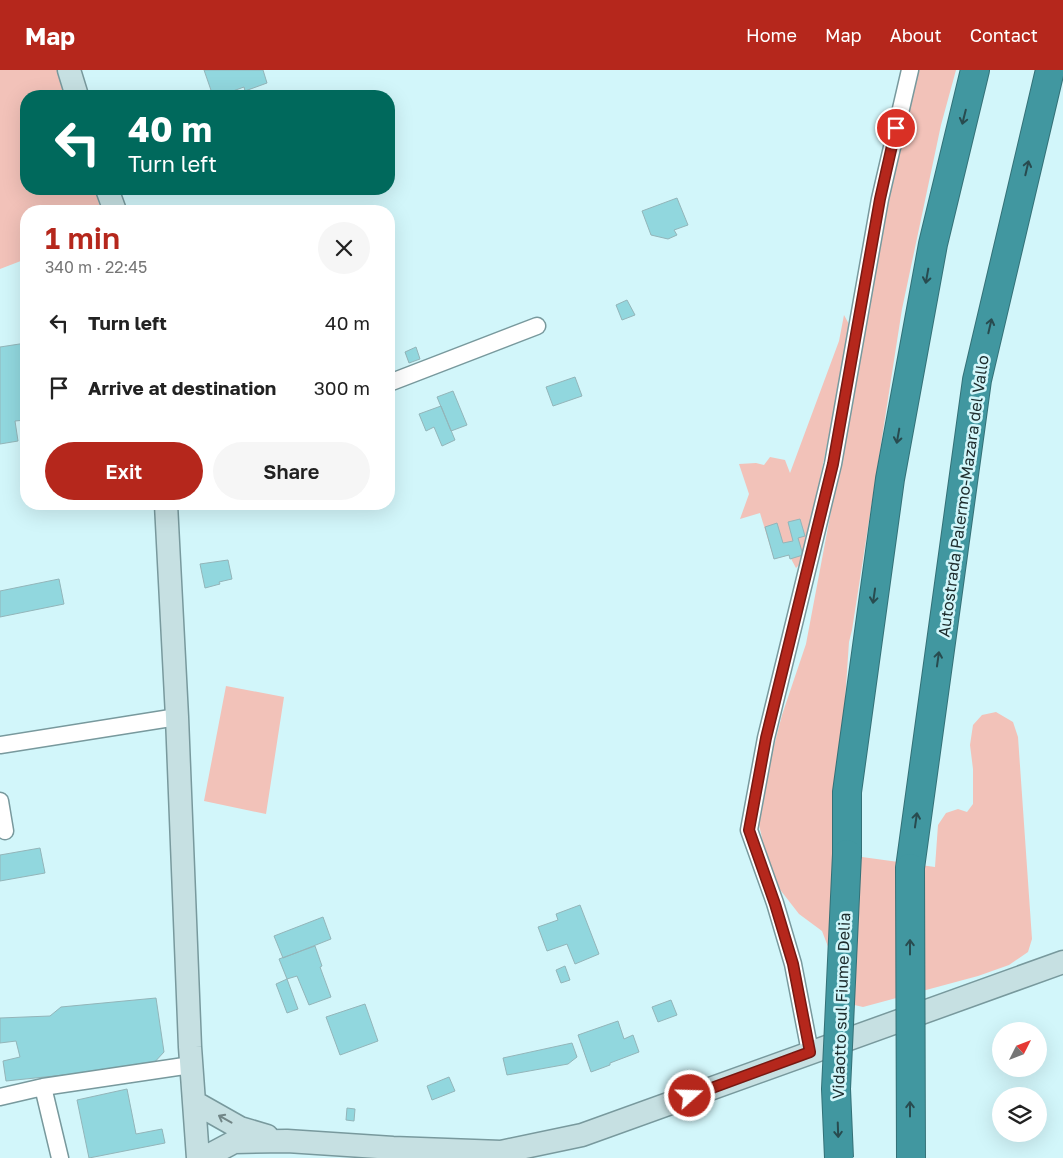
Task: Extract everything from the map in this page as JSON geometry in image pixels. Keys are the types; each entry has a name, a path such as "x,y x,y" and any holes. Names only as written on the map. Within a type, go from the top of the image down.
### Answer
{"highway":[{"name":"Vidaotto sul Fiume Delia","path":"839,1158 836,1089 847,792 890,479 933,244 975,70"},
{"name":"Autostrada Palermo-Mazara del Vallo","path":"911,1158 910,868 977,380 1050,70"}],"street":[{"path":"69,70 75,90"},
{"path":"810,1052 793,964 775,904 749,830 766,738 833,464 880,199 910,70"},
{"path":"395,381 537,326"},
{"path":"166,510 191,1065 198,1158"},
{"path":"0,745 177,717"},
{"path":"0,801 5,831"},
{"path":"204,1158 234,1142 287,1141 393,1148 501,1152 582,1135 1063,962"},
{"path":"0,1097 43,1087 191,1065"},
{"path":"43,1087 60,1158"},
{"path":"194,1102 240,1128 287,1141"}],"shaded area":[{"path":"0,70 59,70 66,90 20,90 20,195 97,195 99,205 20,205 20,261 0,269"},
{"path":"919,70 956,70 941,125 902,309 849,642 836,833 862,857 935,867 938,825 946,813 958,809 967,812 973,804 973,769 970,745 973,725 982,715 996,712 1013,722 1018,737 1032,939 1028,952 1009,965 978,976 863,1007 850,1004 822,931 799,914 778,887 764,847 758,820 766,777 782,715 806,644 863,341 887,197"},
{"path":"844,315 850,326 849,338 803,561 796,568 789,555 774,559 760,513 740,519 749,494 739,464 756,463 764,465 770,457 785,460 790,473 839,341"},
{"path":"226,686 284,697 266,814 204,801"}],"building":[{"path":"204,70 263,70 267,83 248,90 245,90 244,87 236,90 211,90"},
{"path":"677,198 688,225 674,230 677,235 668,239 651,235 642,211"},
{"path":"627,300 635,315 622,320 616,305"},
{"path":"20,344 20,421 15,421 18,441 0,444 0,347"},
{"path":"416,347 420,359 409,363 405,352"},
{"path":"575,377 582,396 553,406 546,387"},
{"path":"453,391 467,425 451,431 437,397"},
{"path":"441,406 455,440 442,446 434,427 426,431 419,414"},
{"path":"800,519 805,536 798,538 803,555 790,559 789,555 774,559 765,527 777,523 783,543 793,541 788,522"},
{"path":"228,560 232,579 205,588 200,564"},
{"path":"59,579 64,604 0,617 0,591"},
{"path":"40,848 45,873 0,881 0,855"},
{"path":"580,905 599,954 575,964 567,944 547,951 538,927 558,920 556,914"},
{"path":"323,917 331,939 283,958 274,936"},
{"path":"315,946 322,966 320,967 331,997 309,1005 297,976 287,979 279,959"},
{"path":"565,966 570,980 561,983 556,970"},
{"path":"287,979 298,1009 287,1013 276,984"},
{"path":"156,998 164,1052 151,1066 6,1081 3,1061 20,1057 16,1041 0,1043 0,1018 50,1016 61,1007"},
{"path":"671,1000 677,1015 658,1022 652,1007"},
{"path":"365,1004 378,1041 340,1055 326,1017"},
{"path":"618,1021 624,1039 633,1035 639,1052 591,1072 578,1035"},
{"path":"572,1043 577,1057 568,1064 507,1075 503,1058"},
{"path":"449,1077 455,1091 432,1100 427,1086"},
{"path":"127,1089 136,1134 162,1129 165,1143 89,1158 77,1100"},
{"path":"347,1108 355,1109 354,1121 346,1120"}],"route":[{"path":"690,1096 810,1052 793,964 775,904 749,830 766,738 833,464 880,199 896,128"}]}
